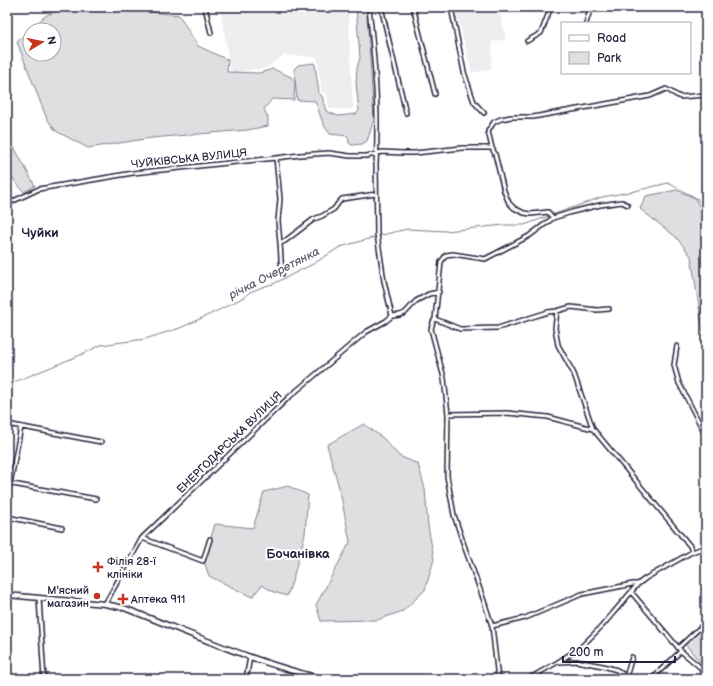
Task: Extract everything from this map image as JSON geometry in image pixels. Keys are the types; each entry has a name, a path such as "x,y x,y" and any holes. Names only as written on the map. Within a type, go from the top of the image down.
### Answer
{"main road":[{"path":"7,595 105,604 124,608 250,657 276,666 324,679"}],"street":[{"path":"205,7 211,33"},
{"path":"369,7 375,69 377,111 377,234 384,280 392,316"},
{"path":"381,7 406,113"},
{"path":"413,7 435,94"},
{"path":"451,7 464,72 474,102 484,113"},
{"path":"527,41 541,33 551,7"},
{"path":"586,22 591,7"},
{"path":"553,218 548,212 531,214 524,213 514,208 509,203 504,191 488,130 494,122 511,117 541,116 650,96 666,89 680,97 706,95"},
{"name":"ЧУЙКІВСЬКА ВУЛИЦЯ","path":"7,204 40,189 133,173 276,158 300,154 329,153 350,156 367,156 385,152 415,153 462,148 492,148"},
{"path":"276,158 280,199 278,221 282,274"},
{"path":"280,243 285,241 314,219 334,209 342,199 376,194"},
{"path":"498,679 492,626 454,515 447,476 448,414 444,378 431,329 432,322 436,319 441,262 446,255 453,254 486,259 529,236 553,218 600,205 622,202 628,205"},
{"name":"ЕНЕРГОДАРСЬКА ВУЛИЦЯ","path":"105,604 142,538 288,398 366,332 392,316 405,313 416,301 429,294 439,292"},
{"path":"436,319 460,329 498,328 548,312 571,307 596,310 609,309"},
{"path":"557,311 555,328 558,345 574,374 593,429 690,546 692,552"},
{"path":"677,346 674,364 675,371 679,383 706,436"},
{"path":"448,414 507,413 548,417 593,429"},
{"path":"7,424 100,442"},
{"path":"21,427 9,484 96,499"},
{"path":"7,517 62,528"},
{"path":"142,538 203,561 210,539"},
{"path":"528,679 581,647 632,593 638,584 646,578 692,552 706,546"},
{"path":"492,626 525,618 582,594 638,584"},
{"path":"632,593 678,648 701,668 704,679"},
{"path":"39,598 44,679"},
{"path":"678,648 706,622"},
{"path":"651,679 681,651"},
{"path":"246,679 250,657"},
{"path":"558,662 576,661 603,666 617,670 628,678 632,657"}],"shaded area":[{"path":"220,7 348,7 353,109 329,109 327,93 322,92 317,57 284,55 266,68 231,73"},
{"path":"455,7 498,7 506,39 492,42 491,69 472,73"}],"green space":[{"path":"66,7 132,7 139,11 179,15 198,46 228,60 227,72 259,73 273,69 291,77 295,82 294,100 272,99 264,109 268,118 268,126 247,130 151,138 88,148 56,131 47,119 25,62 62,62 62,22 39,22 45,16"},
{"path":"356,7 366,7 374,120 367,141 362,144 352,145 349,143 348,136 330,134 323,122 315,101 297,100 294,69 298,65 314,63 319,93 322,96 326,111 338,116 356,114 359,111 356,83 357,68 360,58"},
{"path":"22,37 22,55 17,42"},
{"path":"7,134 35,186 24,192 10,175 7,176"},
{"path":"677,190 695,198 706,219 706,338 703,332 691,256 676,237 640,209 646,196"},
{"path":"364,424 384,439 399,456 418,464 425,489 428,526 434,559 425,590 403,611 377,620 321,621 316,605 350,542 340,491 327,445"},
{"path":"288,486 308,495 305,534 287,596 274,592 262,585 252,597 209,576 204,561 215,524 253,528 264,492"},
{"path":"706,621 706,669 685,644"}],"waterway":[{"name":"річка Очеретянка","path":"7,385 101,345 145,339 180,328 217,311 244,297 250,292 273,284 313,264 340,247 390,233 407,229 446,231 504,225 524,225 602,197 668,183 698,199 706,215"}],"place":[{"name":"Філія 28-ї клініки","path":"98,567"},
{"name":"М'ясний магазин","path":"97,596"},
{"name":"Аптека 911","path":"123,599"}],"district":[{"name":"Чуйки","path":"40,232"},
{"name":"Бочанівка","path":"298,553"}]}
